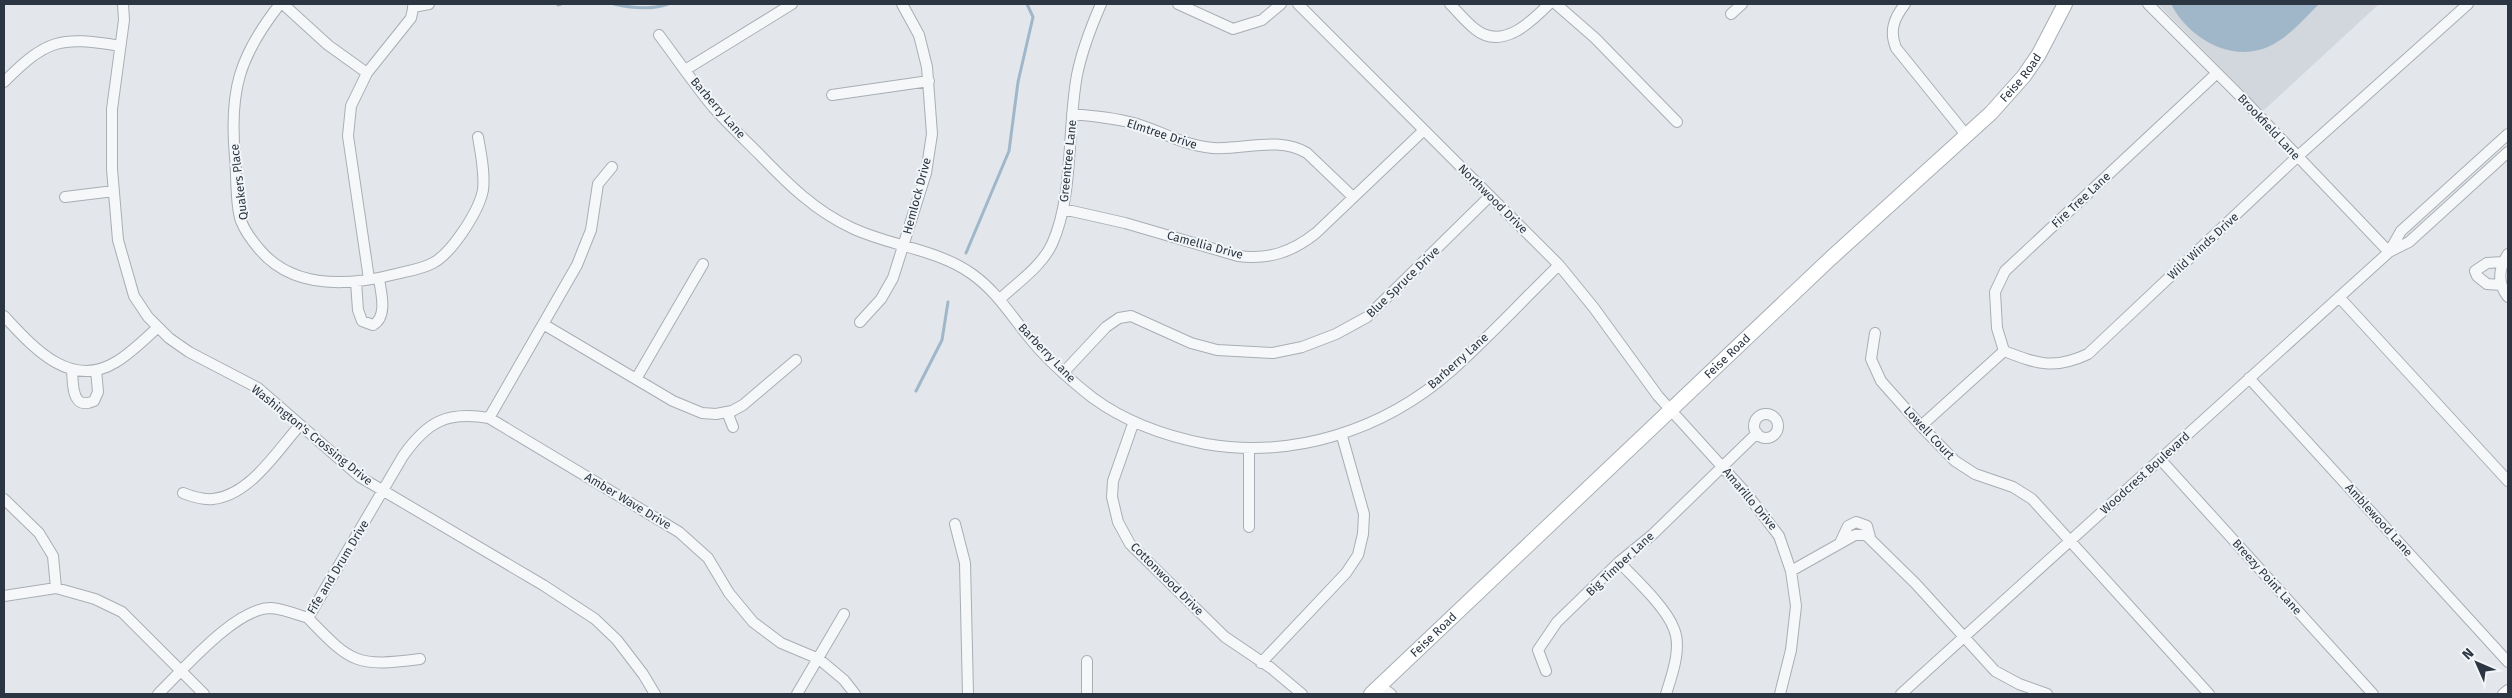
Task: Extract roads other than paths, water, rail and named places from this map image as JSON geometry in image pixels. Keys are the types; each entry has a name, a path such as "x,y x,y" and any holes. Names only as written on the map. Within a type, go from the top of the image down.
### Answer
{"main road":[{"name":"Feise Road","path":"1381,691 1670,410 1831,258 1991,113 2024,76 2052,34 2065,4"}],"street":[{"name":"Washington's Crossing Drive","path":"123,4 110,135 114,191 118,240 134,296 148,317 158,328 189,352 258,388 360,478 543,585 595,619 617,640 643,674 655,694"},
{"path":"282,4 328,45 367,73"},
{"name":"Quakers Place","path":"282,4 260,29 243,63 234,99 232,128 241,221 253,241 268,260 292,276 321,282 356,282 432,264 452,246 468,223 482,191 482,159 478,137"},
{"path":"356,282 358,310 362,321 373,325 378,322 382,314 348,136 352,106 367,73 405,28 411,18 413,5 429,4"},
{"path":"685,70 792,4"},
{"name":"Hemlock Drive","path":"860,322 881,299 893,278 926,172 932,134 929,81 919,35 902,4"},
{"name":"Greentree Lane","path":"1000,299 1042,258 1052,245 1063,209 1077,76 1087,38 1101,4"},
{"path":"1178,4 1233,29 1262,20 1281,4"},
{"name":"Northwood Drive","path":"1298,4 1559,265 1594,308 1670,410"},
{"path":"1450,4 1476,30 1489,35 1502,36 1527,26 1549,4"},
{"path":"1556,4 1595,38 1677,122"},
{"path":"1731,14 1742,4"},
{"path":"1905,4 1893,22 1893,41 1896,48 1967,136"},
{"name":"Brookfield Lane","path":"2148,4 2217,72 2388,252"},
{"name":"Wild Winds Drive","path":"2004,351 2023,359 2052,364 2068,364 2088,354 2297,157 2468,4"},
{"name":"Barberry Lane","path":"659,35 730,125 783,178 822,212 855,229 956,264 973,275 1000,299 1028,337 1063,373 1094,398 1133,424 1190,441 1249,450 1300,445 1342,436 1382,417 1428,389 1450,372 1559,265"},
{"path":"4,82 29,56 56,43 87,40 120,46"},
{"name":"Fire Tree Lane","path":"2004,351 1998,328 1995,292 2005,271 2217,72"},
{"path":"832,95 929,81"},
{"name":"Elmtree Drive","path":"1072,114 1109,118 1138,124 1177,141 1214,148 1264,144 1298,148 1307,154 1353,197"},
{"name":"Camellia Drive","path":"1063,209 1125,223 1238,256 1250,257 1279,254 1298,247 1423,131"},
{"name":"Woodcrest Boulevard","path":"1901,694 2339,298 2388,252 2401,232 2508,134"},
{"name":"Woodcrest Boulevard","path":"2388,252 2409,242 2508,152"},
{"path":"488,418 577,265 591,230 598,184 612,167"},
{"path":"65,198 114,191"},
{"name":"Blue Spruce Drive","path":"1063,373 1106,327 1119,318 1131,316 1192,343 1217,350 1273,352 1302,347 1336,334 1368,317 1490,196"},
{"path":"2501,285 2488,284 2477,276 2476,271 2487,263 2506,258"},
{"path":"2506,258 2499,274 2501,285 2508,297"},
{"path":"636,379 703,264"},
{"path":"2339,298 2508,481"},
{"path":"4,316 47,358 59,366 72,369 96,370 116,362 158,328"},
{"path":"543,324 673,401 702,413 727,412 750,400 796,360"},
{"name":"Lowell Court","path":"1875,333 1871,359 1880,381 1921,426 1955,461 1975,474 2013,487 2032,499 2210,694"},
{"path":"1921,426 2004,351"},
{"path":"72,369 74,396 79,402 87,404 94,401 98,392 96,370"},
{"name":"Amblewood Lane","path":"2249,378 2508,662"},
{"name":"Amarillo Drive","path":"1670,410 1775,527 1791,571 1796,606 1791,650 1780,694"},
{"path":"727,412 732,427"},
{"name":"Amber Wave Drive","path":"383,492 412,444 429,426 439,420 450,417 472,416 488,418 679,532 708,558 728,593 753,622 781,643 819,659 844,680 855,694"},
{"name":"Cottonwood Drive","path":"1133,424 1113,481 1112,497 1118,522 1130,544 1225,637 1302,694"},
{"path":"183,493 199,499 214,499 242,488 300,426"},
{"name":"Big Timber Lane","path":"1546,671 1538,650 1540,644 1557,622 1619,562 1652,535 1757,433"},
{"path":"1261,663 1346,573 1358,555 1363,534 1364,514 1342,436"},
{"path":"1249,450 1249,526"},
{"name":"Breezy Point Lane","path":"2160,460 2373,694"},
{"name":"Fife and Drum Drive","path":"158,694 238,618 256,610 275,609 308,618 383,492"},
{"path":"4,498 39,533 53,556 56,588"},
{"path":"955,524 965,563 968,694"},
{"path":"1791,571 1861,533 1870,537 1995,671 2047,694"},
{"path":"1619,562 1653,598 1674,628 1676,653 1666,694"},
{"path":"4,596 56,588 95,599 122,612 204,694"},
{"path":"796,694 819,659 844,614"},
{"path":"308,618 335,646 360,661 381,664 420,659"},
{"path":"1087,661 1087,694"},
{"path":"2503,694 2508,690"}],"water":[{"path":"2171,4 2319,4 2277,42 2262,49 2247,52 2231,51 2203,39 2179,17"}],"waterway":[{"path":"614,4 641,8 668,4"},
{"path":"966,253 1009,151 1018,82 1033,17 1027,4"},
{"path":"916,391 942,340 948,302"}]}
